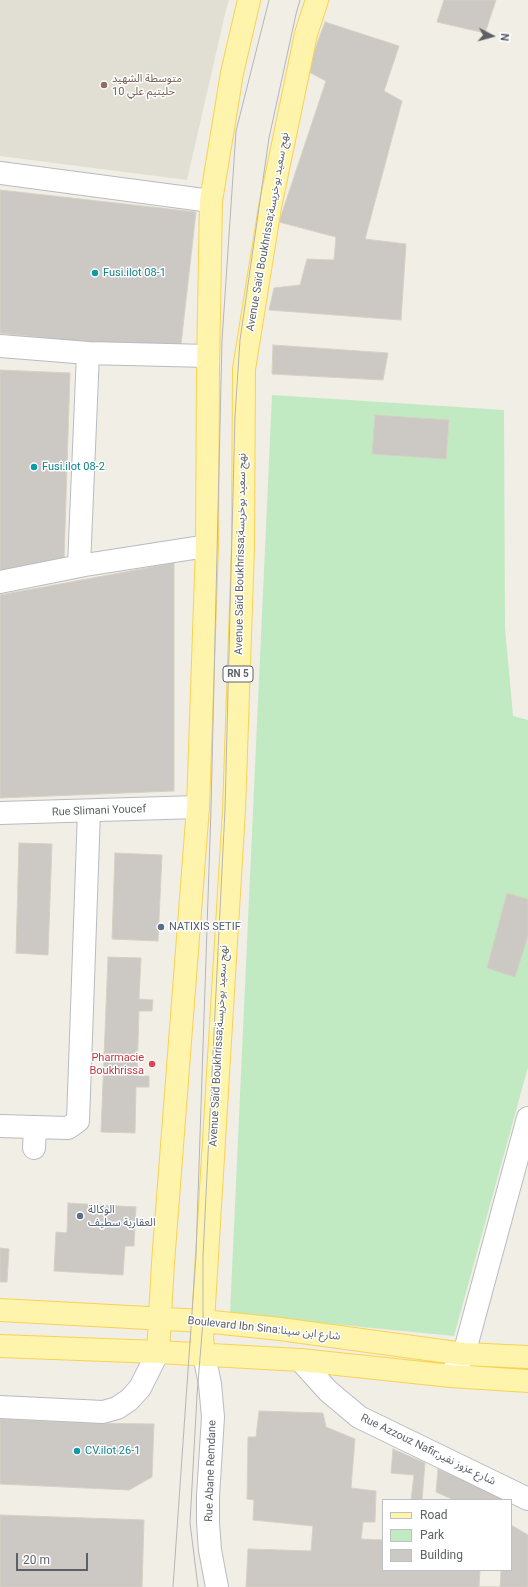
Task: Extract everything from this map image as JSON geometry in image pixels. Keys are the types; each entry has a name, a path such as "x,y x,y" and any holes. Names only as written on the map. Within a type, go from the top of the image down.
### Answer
{"main road":[{"path":"158,1352 198,808 207,546 208,356 211,201 232,73 248,0"},
{"name":"Avenue Saïd Boukhrissa;نهج سعيد بوخريسة","path":"204,1355 202,1338 234,810 243,547 244,369 270,207 306,34 317,0"},
{"name":"Boulevard Ibn Sina:شارع ابن سينا","path":"0,1310 203,1321 280,1329 464,1354 528,1356"},
{"path":"0,1346 158,1352 300,1360 451,1376 528,1381"}],"street":[{"path":"0,173 211,201"},
{"path":"0,346 88,353 208,356"},
{"path":"79,566 88,353"},
{"path":"0,582 79,566 207,546"},
{"name":"Rue Slimani Youcef","path":"0,813 89,812 198,808"},
{"path":"0,1126 35,1138 68,1128 78,1121 89,812"},
{"path":"451,1376 464,1354 528,1118"},
{"path":"0,1407 103,1412 117,1408 129,1400 140,1388 158,1352"},
{"name":"Rue Abane Remdane","path":"204,1355 210,1384 213,1417 208,1496 208,1523 210,1550 217,1587"},
{"name":"Rue Azzouz Nafir;شارع عزوز نفير","path":"300,1360 328,1391 359,1417 528,1499"}],"shaded area":[{"name":"متوسطة الشهيد حليتيم علي 10","path":"0,0 229,0 187,180 0,156"}],"green space":[{"path":"272,395 504,410 505,628 513,716 528,720 528,1067 454,1336 230,1314"}],"building":[{"path":"444,0 496,0 485,33 437,22"},
{"path":"325,22 399,46 384,91 402,101 365,239 406,244 401,320 269,310 274,288 300,285 307,259 334,260 336,237 279,222 326,81 307,71"},
{"name":"Fusi.ilot 08-1","path":"0,190 196,212 180,353 0,333"},
{"path":"273,345 388,353 383,380 272,374"},
{"name":"Fusi.ilot 08-2","path":"0,370 70,373 64,561 0,574"},
{"path":"375,415 449,420 446,459 372,454"},
{"path":"174,563 174,791 0,798 0,595"},
{"path":"19,843 52,844 48,955 16,953"},
{"path":"115,853 162,855 158,941 112,939"},
{"path":"507,893 528,899 528,936 515,977 487,968"},
{"path":"108,957 141,958 139,999 153,1000 152,1011 139,1011 137,1076 149,1076 149,1087 136,1087 135,1133 101,1132"},
{"path":"68,1203 136,1207 134,1246 125,1246 123,1275 54,1271 56,1232 67,1233"},
{"path":"0,1248 9,1249 7,1282 0,1282"},
{"path":"259,1411 323,1413 326,1427 355,1439 351,1488 376,1491 375,1522 363,1522 361,1539 382,1540 382,1571 501,1571 500,1587 246,1587 248,1549 311,1551 313,1526 253,1520 254,1500 247,1499 248,1437 256,1437"},
{"name":"CV.ilot 26-1","path":"0,1419 86,1423 154,1424 152,1477 129,1490 0,1484"},
{"path":"393,1449 425,1463 422,1499 411,1499 414,1475 391,1473"},
{"path":"438,1469 503,1499 452,1499 436,1492"},
{"path":"0,1515 144,1520 142,1587 0,1587"},
{"path":"512,1526 528,1535 528,1587 479,1587 480,1571 512,1571"}],"tram line":[{"path":"173,1587 196,1255 211,809 222,340 236,131 269,0"},
{"path":"198,1587 190,1523 197,1395 203,1321 203,1256 225,809 235,416 240,340 269,138 300,0"}],"place":[{"name":"متوسطة الشهيد حليتيم علي 10","path":"104,85"},
{"name":"Fusi.ilot 08-1","path":"95,273"},
{"name":"Fusi.ilot 08-2","path":"34,467"},
{"name":"NATIXIS SETIF","path":"161,927"},
{"name":"Pharmacie Boukhrissa","path":"152,1064"},
{"name":"الوكالة العقارية سطيف","path":"80,1216"},
{"name":"CV.ilot 26-1","path":"77,1451"}]}
